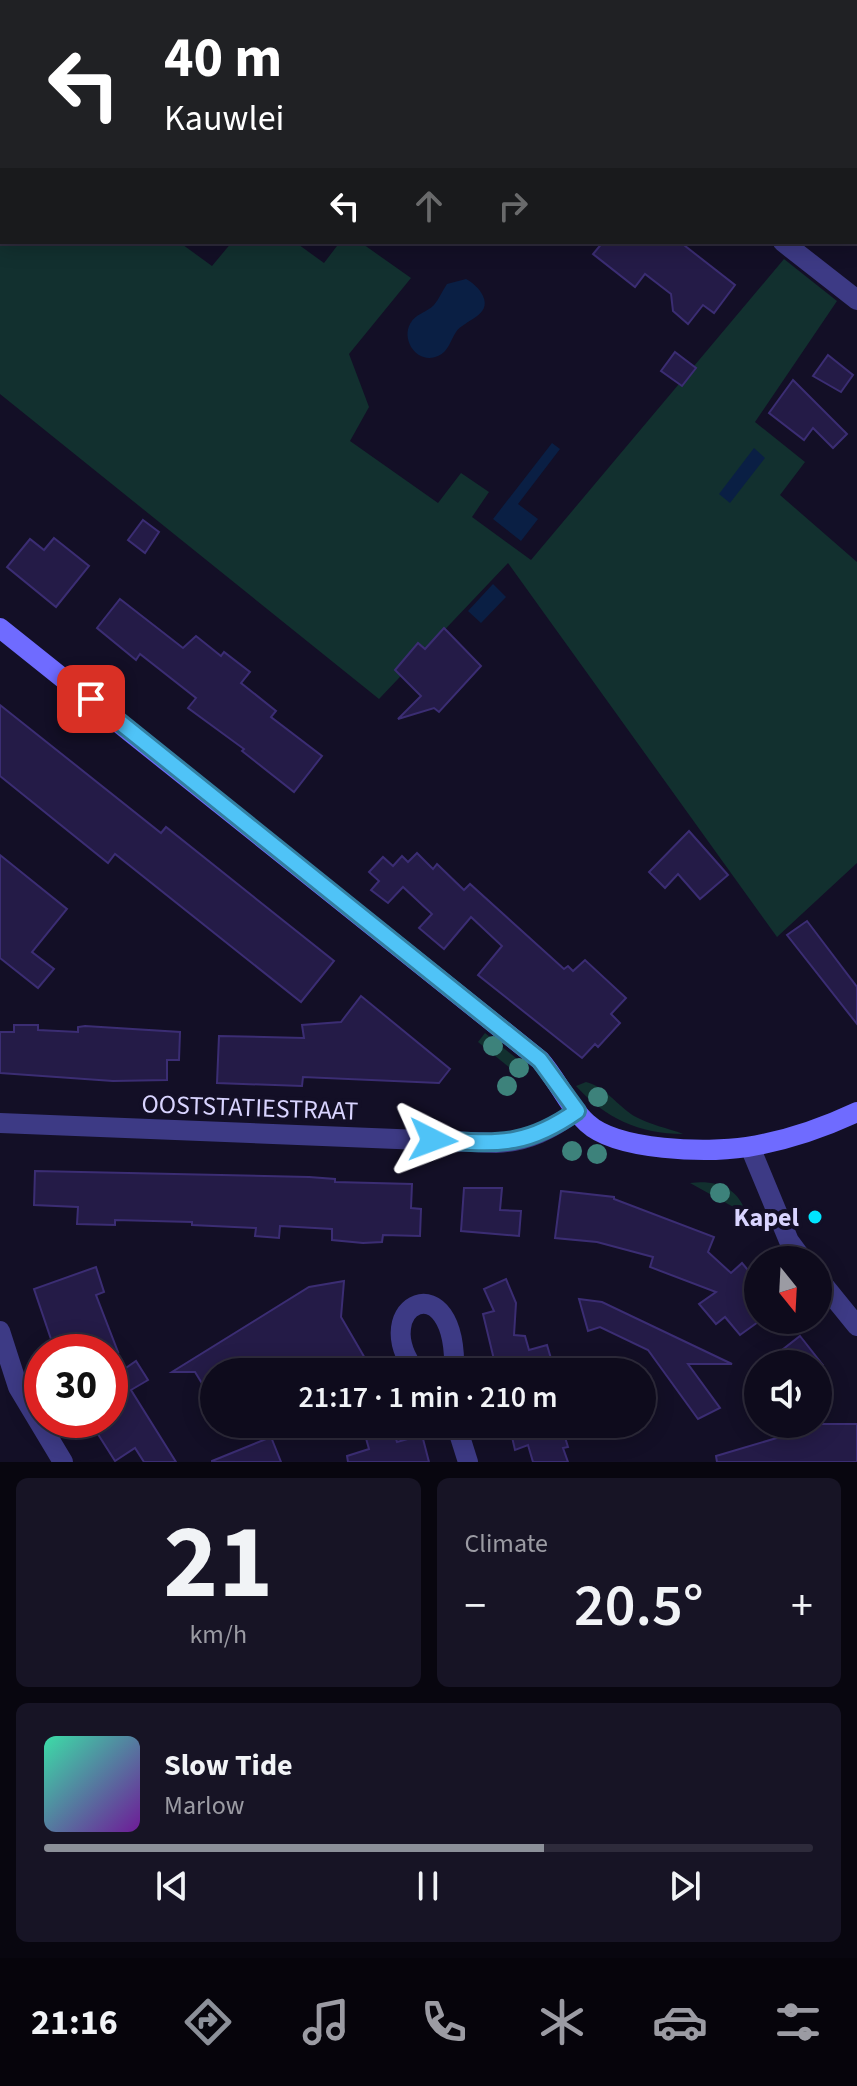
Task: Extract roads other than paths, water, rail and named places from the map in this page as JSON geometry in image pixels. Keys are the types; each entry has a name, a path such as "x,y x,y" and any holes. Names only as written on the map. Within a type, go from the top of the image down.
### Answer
{"street":[{"path":"786,244 857,300"},
{"path":"0,628 540,1060 587,1124 601,1133 658,1148 727,1150 806,1132 857,1112"},
{"name":"OOSTSTATIESTRAAT","path":"0,1123 496,1143 526,1139 577,1111"},
{"path":"750,1147 782,1227 794,1246"},
{"path":"832,1295 857,1326"},
{"path":"410,1358 401,1324 413,1306 432,1303 441,1310 452,1343 453,1358"},
{"path":"0,1331 18,1387 63,1462"},
{"path":"460,1438 468,1462"}],"water":[{"path":"466,279 482,293 485,303 481,313 456,332 442,354 431,358 418,354 408,337 410,324 434,305 447,284"},
{"path":"552,443 560,449 518,504 538,519 521,541 493,519"},
{"path":"754,448 765,458 730,503 719,494"},
{"path":"493,584 506,597 481,623 468,611"}],"place":[{"name":"Kapel","path":"815,1217"}]}
